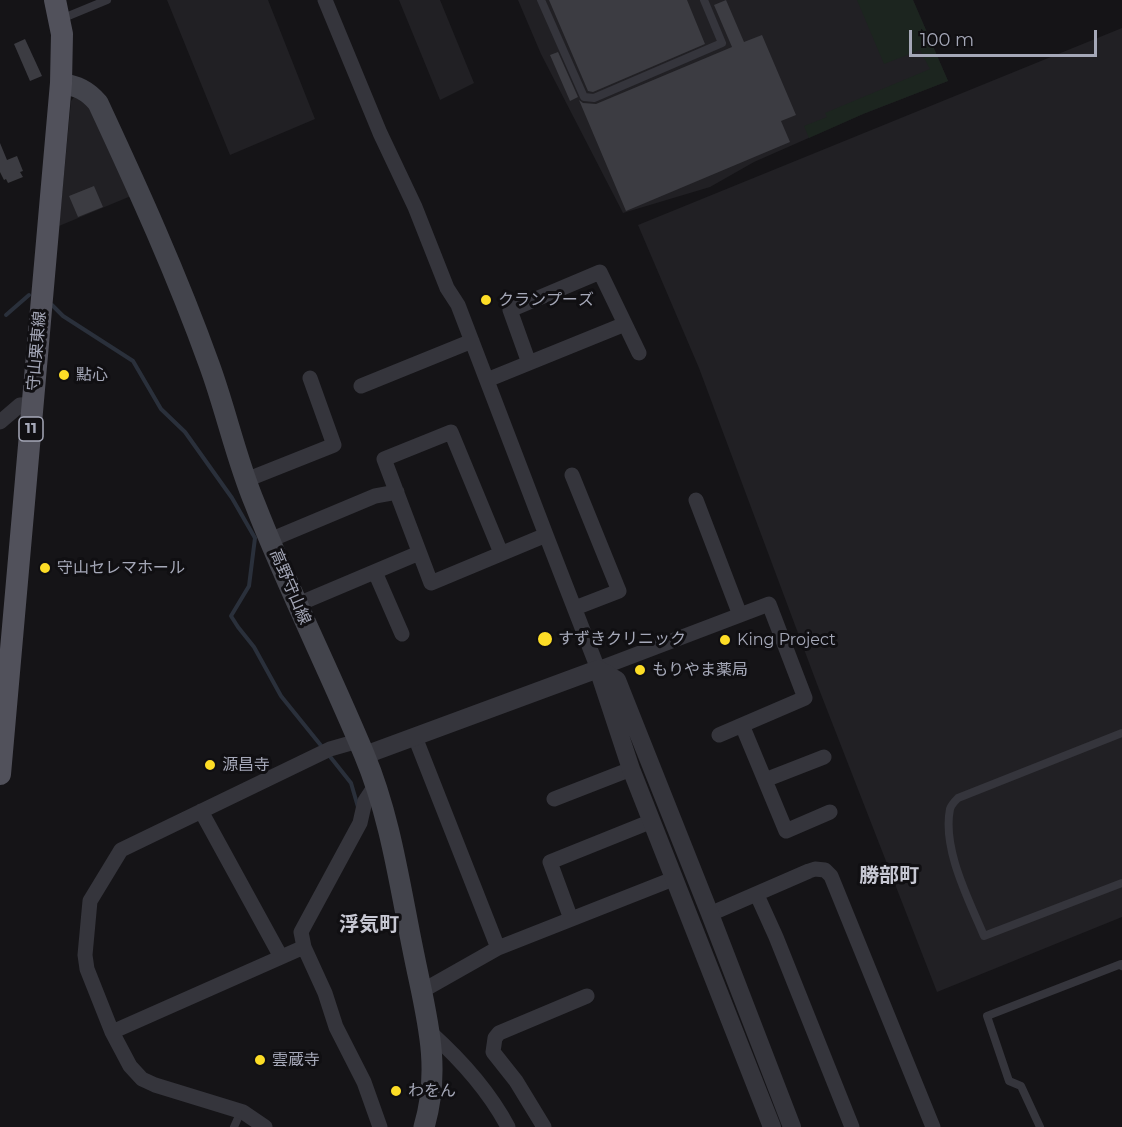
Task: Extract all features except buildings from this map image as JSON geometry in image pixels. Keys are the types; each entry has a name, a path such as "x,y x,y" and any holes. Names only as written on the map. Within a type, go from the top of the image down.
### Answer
{"main road":[{"name":"守山栗東線","path":"0,774 61,83 62,34 57,10"},
{"name":"高野守山線","path":"61,83 78,86 93,96 98,103 168,258 199,337 246,480 297,605 361,748 375,786 386,819 431,1033 432,1090 424,1127"}],"street":[{"path":"326,0 382,136 415,207 447,288 458,305 598,669 631,769 772,1127"},
{"path":"529,363 510,310 600,272 639,353"},
{"path":"487,380 625,324"},
{"path":"361,386 472,341"},
{"path":"246,480 334,445 310,378"},
{"path":"1,417 20,405 33,404"},
{"path":"501,553 452,432 384,459 431,583 546,535"},
{"path":"572,476 619,591 575,608"},
{"path":"270,540 375,496 397,492"},
{"path":"696,500 740,615"},
{"path":"297,605 420,553"},
{"path":"375,572 402,634"},
{"path":"265,1127 241,1111 142,1079 130,1066 112,1032 87,969 85,955 90,901 121,850 330,748 361,748 415,737 769,604 805,698 719,735"},
{"path":"598,669 617,680 792,1127"},
{"path":"742,725 786,831 830,812"},
{"path":"415,737 498,948"},
{"path":"765,780 824,757"},
{"path":"554,799 631,769"},
{"path":"296,951 306,921 360,823 365,801 375,786"},
{"path":"201,811 325,993 336,1027 364,1082 380,1127"},
{"path":"571,919 550,862 652,821"},
{"path":"710,914 815,869 825,870 831,876 933,1127"},
{"path":"422,991 498,948 571,919 675,884 697,881"},
{"path":"757,895 852,1127"},
{"path":"112,1032 296,951"},
{"path":"544,1127 516,1081 493,1052 495,1038 500,1033 587,996"},
{"path":"431,1033 458,1057 489,1097 508,1127"}],"lane":[{"path":"57,10 107,0"},
{"path":"541,0 584,97 594,98 722,43 704,0"},
{"path":"1122,733 957,798 950,807 950,834 956,868 984,936 1122,883"},
{"path":"1040,1127 1021,1086 1010,1081 987,1016 1121,964 1122,966"},
{"path":"234,1127 241,1111"}],"shaded area":[{"path":"167,0 268,0 315,119 230,155"},
{"path":"399,0 440,0 474,83 440,100"},
{"path":"518,0 913,0 948,81 863,114 754,162 710,187 623,213 541,54"},
{"path":"857,0 913,0 948,81 809,138 804,126 827,117 825,113 930,69 920,50 884,64"},
{"path":"1122,28 1122,917 937,992 817,684 699,368 638,225"},
{"path":"74,97 88,102 131,196 59,226 71,101"}],"waterway":[{"path":"6,315 29,295"},
{"path":"52,305 63,316 133,361 161,409 185,432 232,498 255,538 249,586 231,616 254,647 281,696 323,748"},
{"path":"328,754 351,783 358,807"}],"place":[{"name":"クランプーズ","path":"486,300"},
{"name":"點心","path":"64,375"},
{"name":"守山セレマホール","path":"45,568"},
{"name":"すずきクリニック","path":"545,639"},
{"name":"King Project","path":"725,640"},
{"name":"もりやま薬局","path":"640,670"},
{"name":"源昌寺","path":"210,765"},
{"name":"雲蔵寺","path":"260,1060"},
{"name":"わをん","path":"396,1091"}],"district":[{"name":"勝部町","path":"889,876"},
{"name":"浮気町","path":"369,925"}]}
